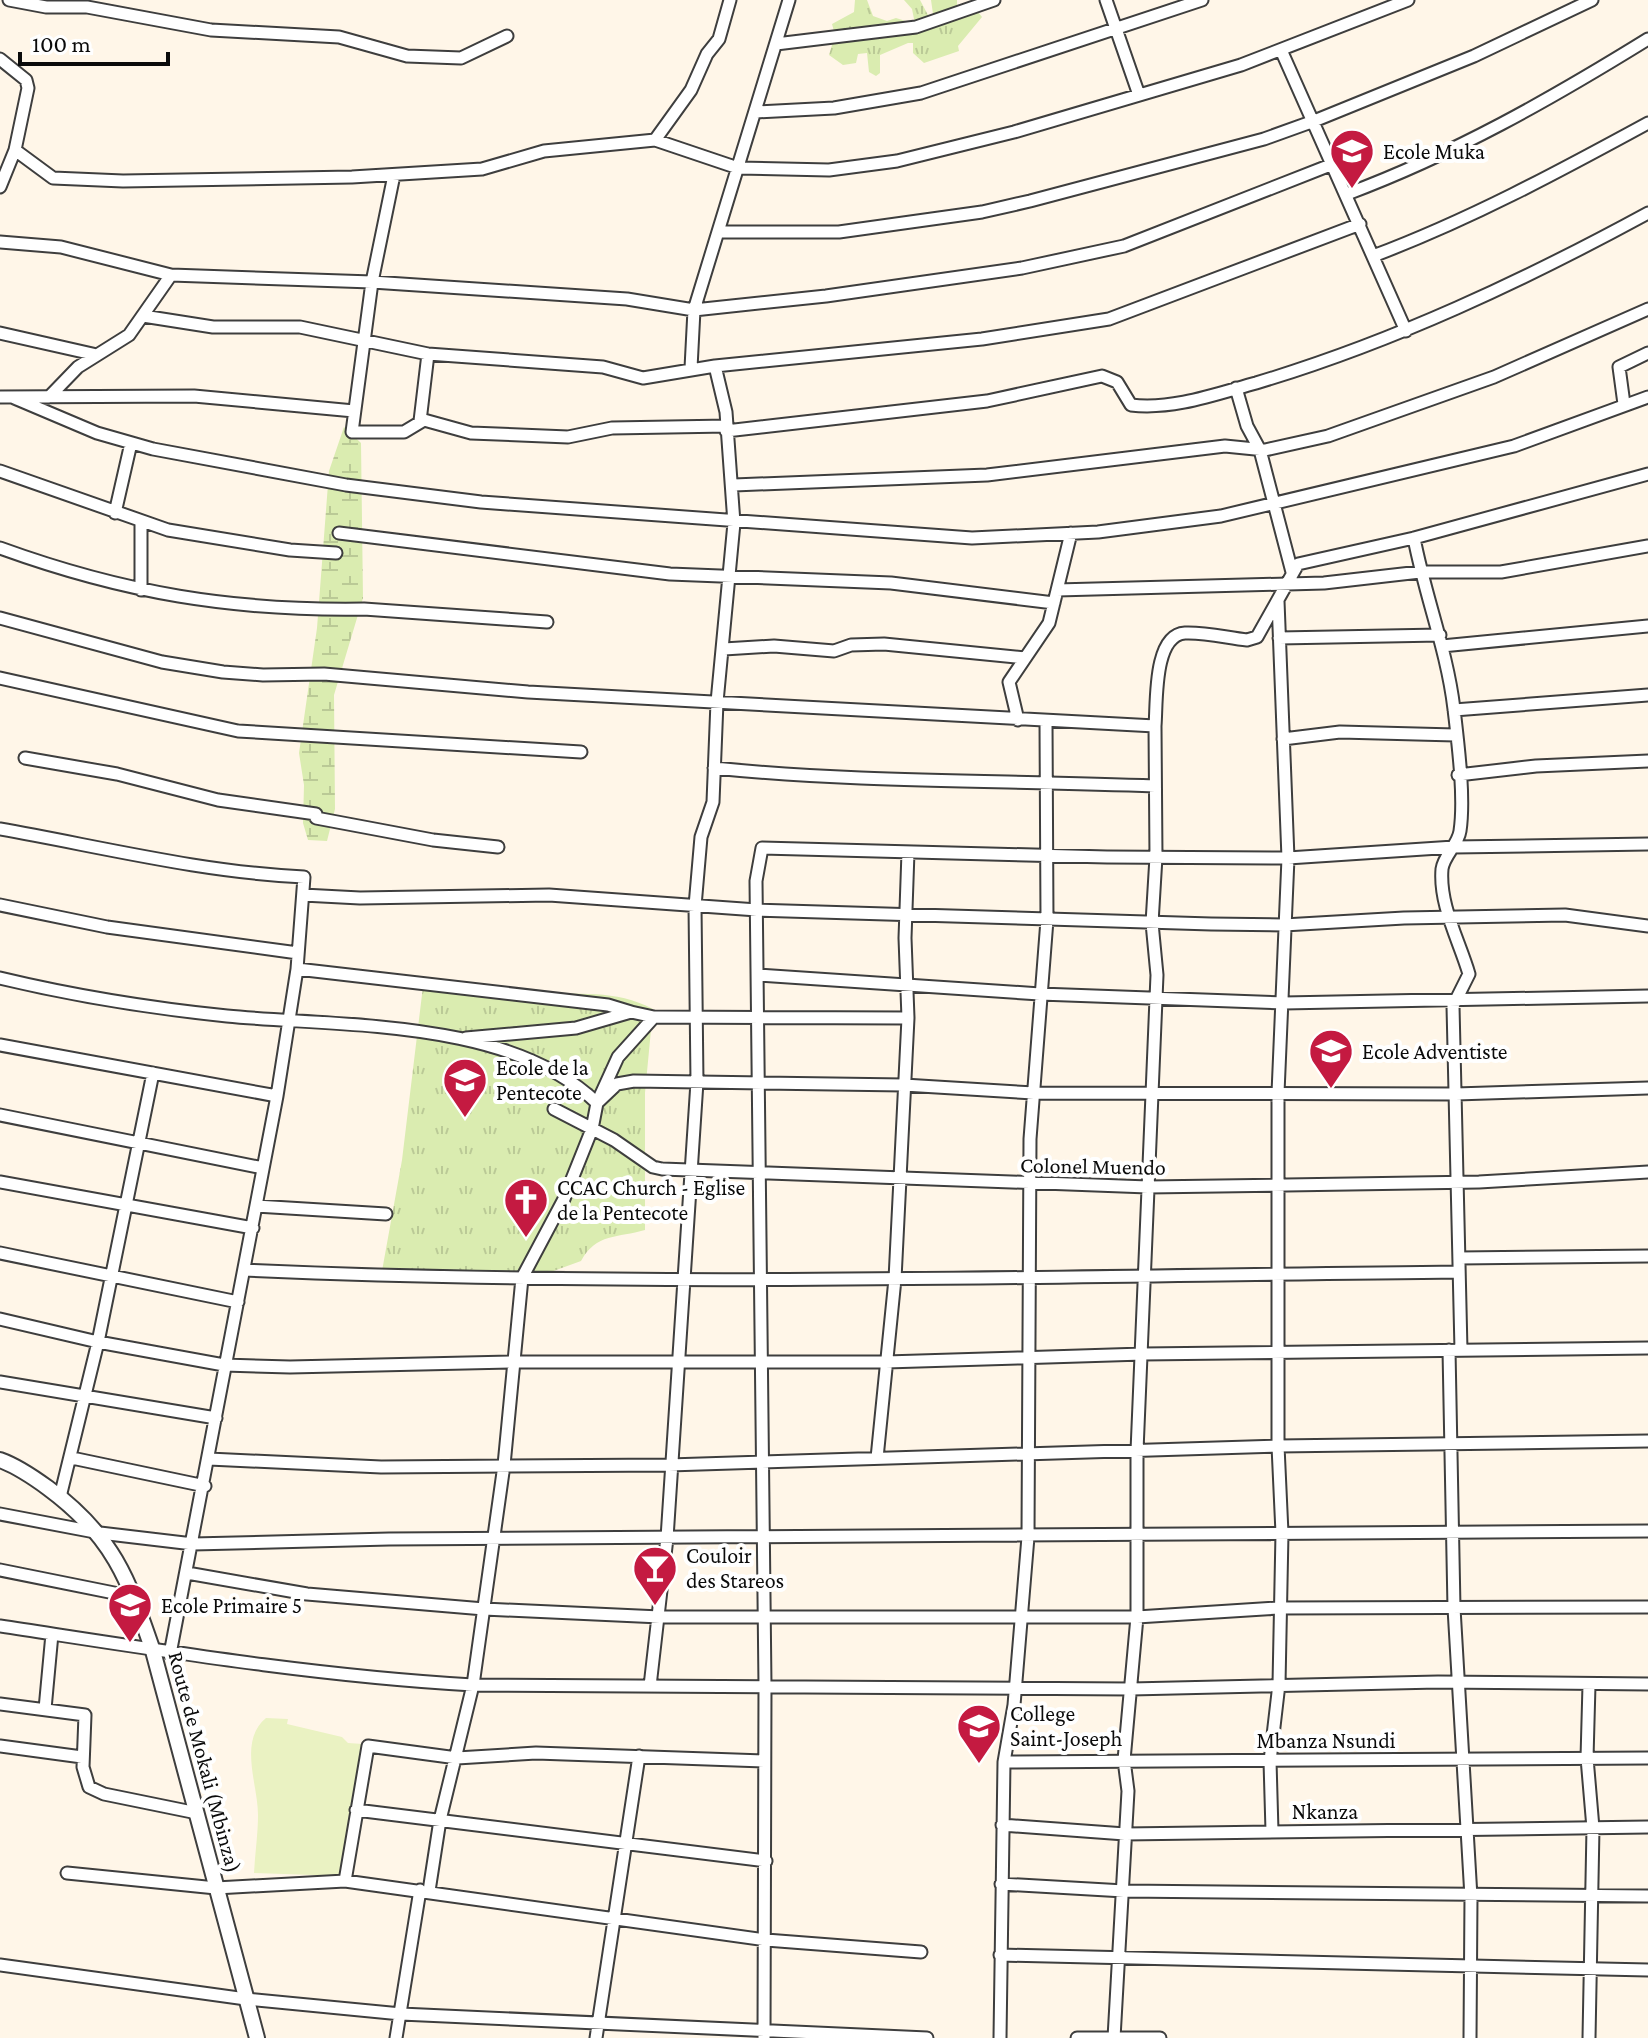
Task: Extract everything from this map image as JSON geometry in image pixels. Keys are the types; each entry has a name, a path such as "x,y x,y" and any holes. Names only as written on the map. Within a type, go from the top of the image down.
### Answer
{"street":[{"path":"9,0 46,7 87,7 211,30 339,37 407,56 461,58 507,36"},
{"path":"655,140 691,90 707,54 719,39 730,0"},
{"path":"776,44 916,27 994,0"},
{"path":"1106,0 1139,95"},
{"path":"756,112 834,108 921,93 1117,31 1202,0"},
{"path":"15,150 57,179 123,181 394,175 487,168 544,151 655,140 738,168 829,170 897,161 1014,132 1281,50 1408,0"},
{"path":"719,232 839,232 982,212 1264,139 1474,56 1592,0"},
{"path":"691,368 694,310 790,1"},
{"path":"1347,194 1416,169 1490,132 1648,39"},
{"path":"1281,50 1406,331"},
{"path":"0,59 28,83 15,150 0,187"},
{"path":"1373,256 1433,234 1648,123"},
{"path":"0,242 61,247 171,275 372,282 613,298 694,310 826,296 1022,268 1124,246 1333,164"},
{"path":"394,175 372,282 352,432 404,432 420,421 471,433 568,437 612,428 726,428 987,401 1102,376 1117,382 1131,405 1143,407 1205,398 1342,356 1406,331 1562,260 1648,213"},
{"path":"143,316 213,327 300,327 428,354 603,367 648,378 691,368 950,342 1109,319 1360,224"},
{"path":"49,397 74,370 129,335 171,275"},
{"path":"734,485 987,475 1225,446 1260,450 1328,436 1480,382 1648,309"},
{"path":"0,333 97,355"},
{"path":"1624,404 1619,367 1648,353"},
{"path":"420,421 428,354"},
{"path":"650,1686 667,1538 669,1465 697,1082 695,906 701,837 713,802 717,702 734,523 734,485 725,401 715,366"},
{"path":"1236,388 1247,426 1260,450 1275,503 1289,578"},
{"path":"6,397 194,396 354,411"},
{"path":"6,397 45,414 131,443 204,461 361,487 481,502 734,523 972,538 1071,533 1221,516 1514,446 1648,397"},
{"path":"115,513 131,443"},
{"path":"0,471 141,522 229,541 336,553"},
{"path":"1114,2038 1128,1791 1124,1760 1137,1617 1137,1451 1156,997 1152,923 1156,857 1155,726 1162,652 1170,642 1185,633 1247,640 1257,637 1298,564 1414,538 1648,474"},
{"path":"141,522 141,590"},
{"path":"339,533 730,579 891,583 1054,603"},
{"path":"1018,720 1009,682 1044,636 1071,533"},
{"path":"1414,538 1420,572 1441,640 1454,710 1461,828 1442,869 1446,909 1469,974 1462,991 1453,1000 1459,1272 1450,1444 1454,1608 1469,1830 1470,2038"},
{"path":"1057,590 1289,578 1324,583 1420,572 1501,572 1648,546"},
{"path":"0,548 63,571 141,590 241,607 334,611 364,609 547,622"},
{"path":"1272,1831 1270,1761 1279,1684 1278,1608 1282,1533 1278,1446 1278,1093 1288,858 1278,600"},
{"path":"0,618 162,662 223,672 324,674 528,692 1155,726"},
{"path":"1279,638 1441,640 1648,626"},
{"path":"724,649 774,646 834,651 851,645 884,644 1025,658"},
{"path":"0,678 238,731 581,752"},
{"path":"1454,710 1648,695"},
{"path":"1000,2038 1004,1762 1022,1616 1028,1537 1031,1359 1029,1185 1047,920 1046,721"},
{"path":"1283,739 1340,732 1455,735"},
{"path":"25,758 117,774 218,800 433,840 498,847"},
{"path":"1458,775 1536,766 1648,761"},
{"path":"714,768 809,778 1155,786"},
{"path":"0,829 153,861 221,871 304,877 297,969 277,1096 224,1365 205,1486 170,1654"},
{"path":"764,2034 766,1861 757,910 759,851 766,846 809,851 1288,858 1454,847 1648,844"},
{"path":"877,1458 895,1279 908,1018 905,913 908,852"},
{"path":"303,895 360,898 549,895 757,910 1152,923 1284,925 1404,918 1565,915 1626,926 1648,926"},
{"path":"0,905 107,927 298,953"},
{"path":"297,969 608,1005 654,1017 908,1018"},
{"path":"758,975 1040,994 1284,1003 1648,996"},
{"path":"0,978 100,1000 289,1021 419,1031 453,1038 555,1071 578,1085 597,1103"},
{"path":"453,1038 576,1028 631,1012"},
{"path":"396,2038 424,1891 473,1685 495,1541 522,1278 564,1199 592,1129 597,1103 618,1057 654,1017"},
{"path":"0,1045 277,1096"},
{"path":"60,1497 86,1398 153,1073"},
{"path":"597,1103 617,1084 624,1082 760,1081 1034,1093 1456,1094 1648,1088"},
{"name":"Colonel Muendo","path":"554,1109 653,1167 691,1170 1029,1185 1148,1187 1458,1183 1648,1172"},
{"path":"0,1115 263,1168"},
{"path":"0,1182 253,1228"},
{"path":"256,1206 386,1214"},
{"path":"0,1253 238,1302"},
{"path":"1459,1258 1648,1256"},
{"path":"244,1270 683,1279 1459,1272"},
{"path":"0,1319 98,1342 224,1365 305,1367 512,1362 886,1362 1143,1354 1648,1348"},
{"path":"0,1382 216,1418"},
{"path":"209,1459 381,1467 669,1465 1278,1446 1648,1441"},
{"path":"72,1458 205,1486"},
{"name":"Route de Mokali (Mbinza)","path":"0,1460 31,1476 60,1497 100,1533 134,1597 153,1651 257,2038"},
{"path":"0,1514 100,1533 193,1544 389,1539 495,1541 1648,1531"},
{"path":"0,1570 134,1597"},
{"path":"187,1573 307,1594 484,1609 660,1617 1137,1617 1278,1608 1648,1607"},
{"path":"0,1626 170,1654 369,1679 473,1685 1131,1689 1279,1684 1648,1684"},
{"path":"45,1709 52,1634"},
{"path":"1589,1685 1587,1758 1593,1828 1589,2038"},
{"path":"0,1704 85,1715 82,1757 85,1779 95,1791 197,1813"},
{"path":"0,1746 82,1757"},
{"path":"345,1881 368,1746 457,1758 536,1753 764,1761"},
{"path":"596,2038 639,1756"},
{"name":"Mbanza Nsundi","path":"1004,1762 1648,1758"},
{"path":"356,1810 766,1861"},
{"name":"Nkanza","path":"1002,1825 1125,1834 1648,1827"},
{"path":"67,1873 216,1888 345,1881 766,1940 921,1952"},
{"path":"1001,1884 1124,1891 1471,1897 1648,1896"},
{"path":"1000,1955 1648,1970"},
{"path":"0,1965 246,1999 401,2014 764,2034 927,2038"},
{"path":"1077,2038 1160,2038"}],"green space":[{"path":"855,0 867,0 873,16 887,21 896,18 915,24 912,9 904,0 920,0 928,15 933,14 931,0 957,0 957,8 975,8 982,17 958,46 959,51 924,63 913,53 913,43 908,43 880,55 880,73 876,76 869,72 867,53 858,54 856,63 843,65 829,55 835,35 832,24 854,12"},
{"path":"344,427 361,443 363,598 334,695 335,809 327,841 308,840 303,823 304,785 299,753 317,628 329,471"},
{"path":"424,978 522,992 596,994 625,998 653,1009 645,1093 645,1230 601,1241 581,1261 548,1273 382,1271 402,1160"},
{"path":"266,1718 288,1719 287,1724 342,1737 348,1743 363,1744 343,1876 254,1873 258,1815 251,1751 253,1738"}],"place":[{"name":"Ecole Muka","path":"1352,190"},
{"name":"Ecole Adventiste","path":"1331,1090"},
{"name":"Ecole de la Pentecote","path":"465,1119"},
{"name":"CCAC Church - Eglise de la Pentecote","path":"526,1239"},
{"name":"Couloir des Stareos","path":"655,1607"},
{"name":"Ecole Primaire 5","path":"130,1644"},
{"name":"College Saint-Joseph","path":"979,1765"}]}
